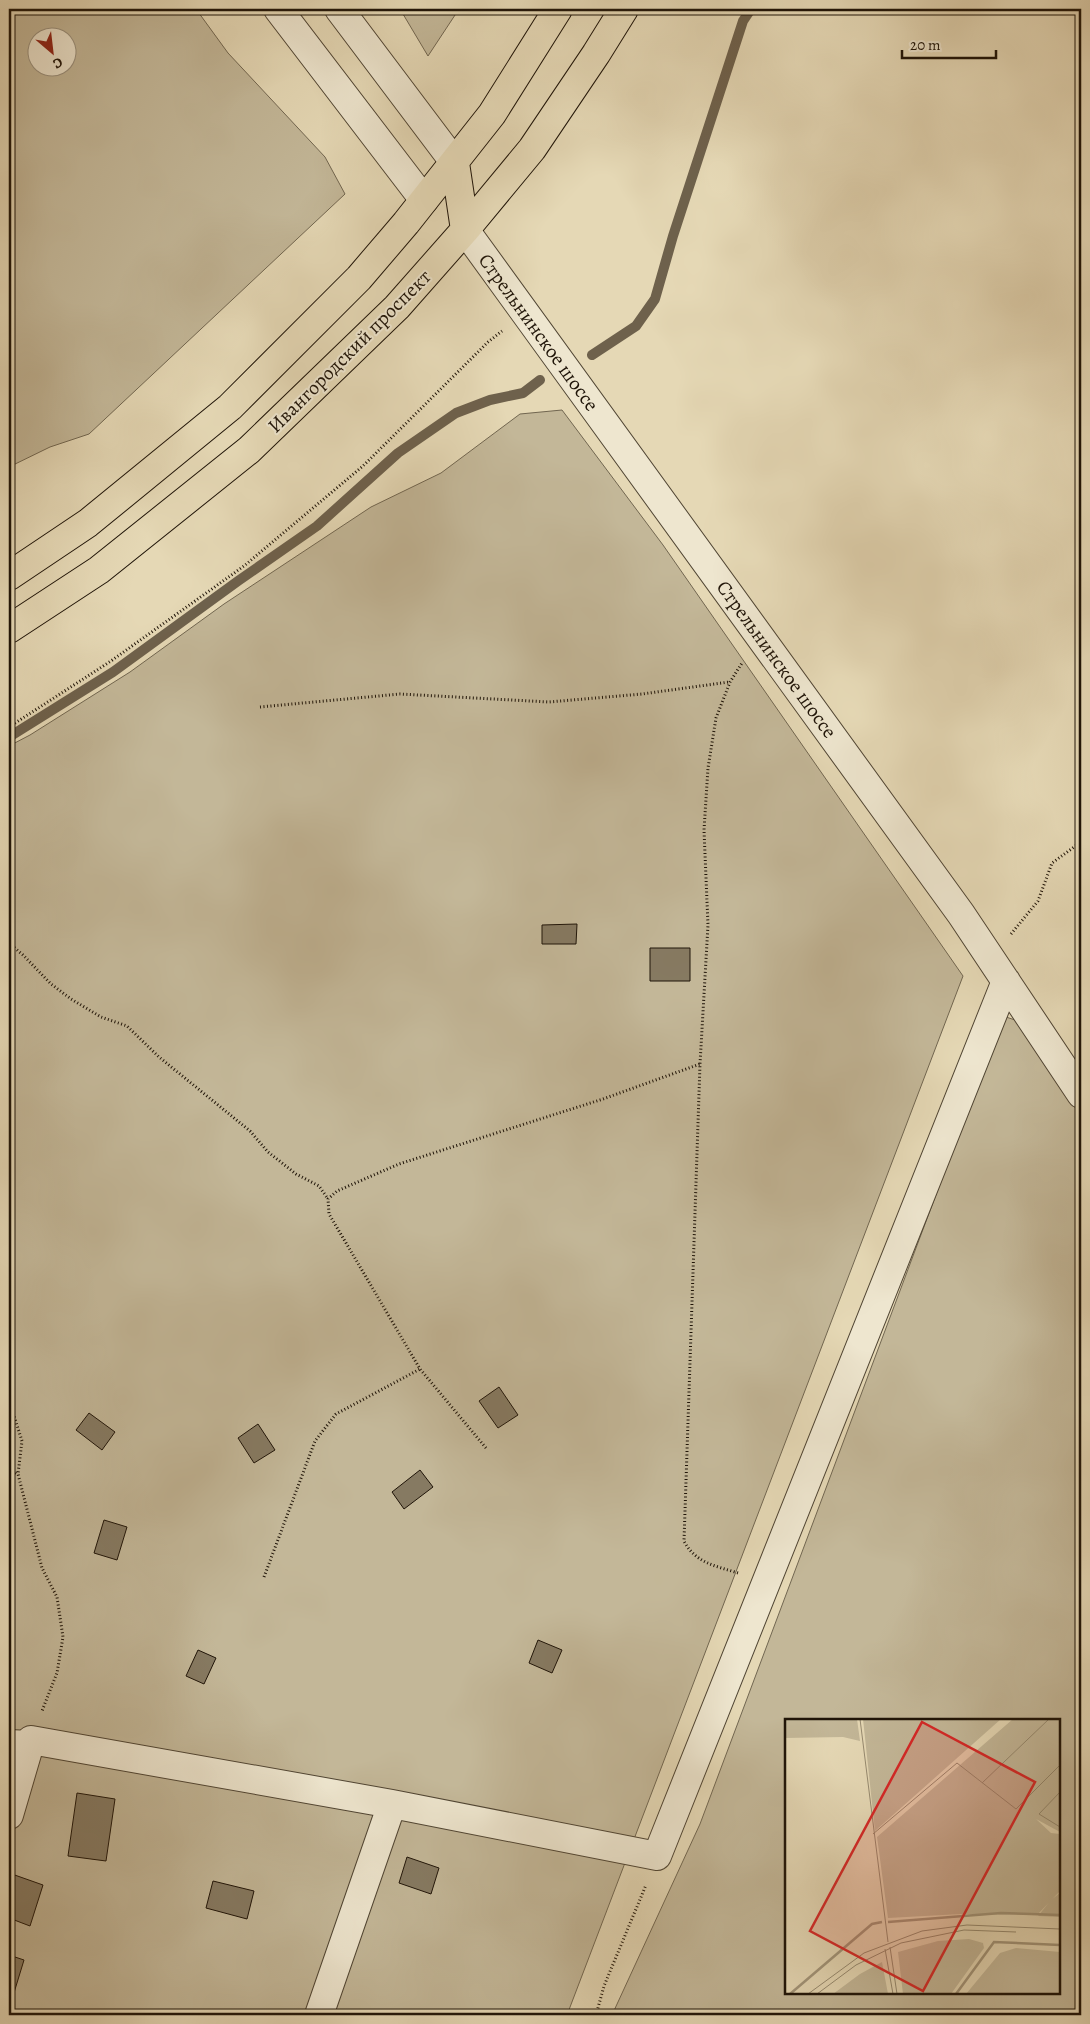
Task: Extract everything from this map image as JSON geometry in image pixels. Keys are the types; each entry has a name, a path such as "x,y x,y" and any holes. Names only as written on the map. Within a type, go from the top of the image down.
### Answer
{"highway":[{"path":"9,576 88,523 230,407 359,278 455,163 492,114 558,9"},
{"name":"Ивангородский проспект","path":"9,629 99,570 249,450 397,306 465,230 532,149 624,9"},
{"name":"Стрельнинское шоссе","path":"455,163 465,230"},
{"name":"Стрельнинское шоссе","path":"424,200 465,230"}],"street":[{"name":"Стрельнинское шоссе","path":"278,9 424,200"},
{"name":"Стрельнинское шоссе","path":"339,9 455,163"},
{"name":"Стрельнинское шоссе","path":"465,230 961,914 1081,1094"},
{"path":"9,1815 20,1740 392,1804 658,1856 1006,981"},
{"path":"319,2015 392,1804"}],"path":[{"path":"9,727 112,662 244,566 363,466 488,342 524,313"},
{"path":"759,634 730,682 716,718 708,768 704,830 708,925 700,1064 684,1541 689,1550 703,1562 751,1577 761,1584 764,1590"},
{"path":"260,707 400,694 549,702 642,694 730,682"},
{"path":"991,959 1038,901 1052,863 1081,842"},
{"path":"9,942 51,984 71,999 101,1017 127,1026 159,1057 250,1131 268,1152 296,1174 319,1186 328,1199 329,1214 420,1369 486,1448"},
{"path":"328,1199 337,1191 399,1164 603,1099 700,1064"},
{"path":"264,1577 315,1441 336,1414 420,1369"},
{"path":"9,1400 22,1441 18,1474 42,1568 57,1597 63,1637 57,1673 20,1740"},
{"path":"9,1470 18,1474"},
{"path":"596,2015 604,1986 658,1856"}],"shaded area":[{"path":"9,9 196,9 228,53 325,157 345,194 89,434 50,447 9,467"},
{"path":"400,9 459,9 428,56"},
{"path":"562,410 663,545 963,976 567,2015 9,2015 9,746 30,735 130,672 224,604 371,507 441,473 520,414"},
{"path":"1003,1016 1021,1022 1081,1112 1081,2015 612,2015 700,1824"}],"building":[{"path":"577,924 576,944 542,944 542,925"},
{"path":"650,948 690,948 690,981 650,981"},
{"path":"499,1387 518,1415 498,1428 479,1401"},
{"path":"89,1413 115,1432 102,1450 76,1430"},
{"path":"258,1424 275,1450 254,1463 238,1438"},
{"path":"420,1470 433,1487 404,1509 392,1492"},
{"path":"104,1520 127,1527 117,1560 94,1553"},
{"path":"538,1640 562,1650 552,1673 529,1663"},
{"path":"198,1650 216,1658 204,1684 186,1676"},
{"path":"77,1793 115,1799 106,1861 68,1856"},
{"path":"407,1857 439,1868 431,1894 399,1883"},
{"path":"9,1873 43,1885 30,1926 9,1918"},
{"path":"213,1881 254,1891 247,1919 206,1908"},
{"path":"9,1955 24,1960 13,1996 9,1994"}],"waterway":[{"path":"592,355 636,326 655,299 673,236 743,21 751,9"},
{"path":"9,737 113,672 317,526 398,453 456,413 490,400 523,393 540,380"}]}
